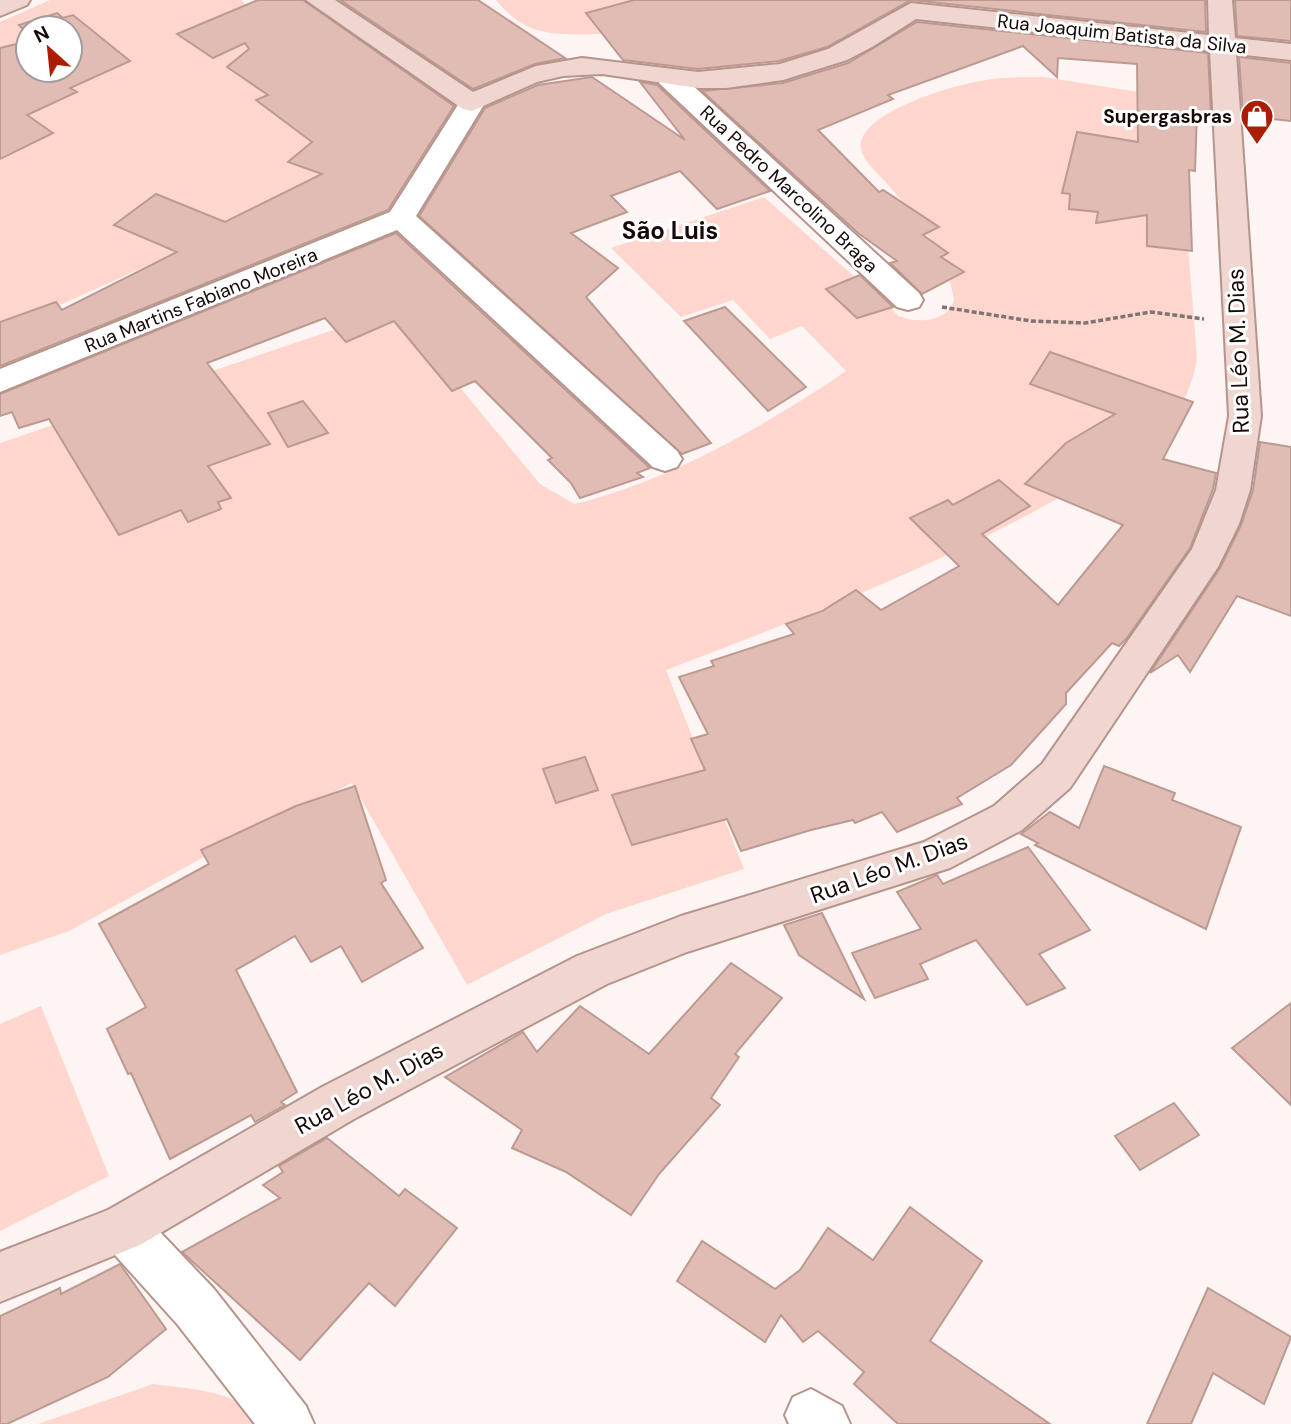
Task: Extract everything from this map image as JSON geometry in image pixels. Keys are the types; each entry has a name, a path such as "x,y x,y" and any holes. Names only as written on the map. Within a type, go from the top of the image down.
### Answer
{"street":[{"path":"0,8 18,0"},
{"path":"318,0 472,103"},
{"name":"Rua Léo M. Dias","path":"0,1277 123,1228 338,1103 592,970 681,935 935,856 983,833 1025,806 1056,776 1219,533 1239,473 1245,416 1220,0"},
{"path":"665,459 401,218 472,103 518,78 572,67 624,69 669,78 699,80 764,77 844,51 883,31 911,5"},
{"name":"Rua Joaquim Batista da Silva","path":"911,5 1291,52"},
{"name":"Rua Pedro Marcolino Braga","path":"669,78 908,300"},
{"name":"Rua Martins Fabiano Moreira","path":"0,381 401,218"},
{"path":"123,1228 196,1307 288,1424"}],"path":[{"path":"908,300 1031,321 1085,323 1151,312 1239,324"}],"shaded area":[{"path":"50,0 241,0 367,123 302,196 0,332 0,22 14,16 14,84 84,84 84,14 18,14"},
{"path":"496,0 796,0 663,26 591,34 559,34 523,24"},
{"path":"1044,77 1176,98 1197,358 1190,385 1183,402 1157,434 1125,458 1030,514 876,587 666,670 744,869 606,914 467,985 352,783 215,851 69,931 0,955 0,443 395,309 540,484 574,504 645,482 750,431 846,371 802,326 770,339 733,300 681,317 611,248 764,197 899,316 914,320 938,317 951,307 954,300 945,267 930,238 864,157 862,139 871,126 886,115 928,96 988,80"},
{"path":"41,1006 109,1176 0,1231 0,1024"},
{"path":"153,1384 198,1390 228,1398 242,1404 263,1424 38,1424"}],"building":[{"path":"258,0 303,0 454,106 388,210 0,366 0,322 56,302 62,310 177,252 114,225 156,194 225,222 322,174 288,162 312,142 256,100 268,95 227,67 249,49 245,43 213,58 177,34"},
{"path":"340,0 478,0 565,58 535,64 473,89"},
{"path":"634,0 911,0 827,47 779,61 698,69 623,60 586,13"},
{"path":"911,0 1205,0 1206,32"},
{"path":"1235,0 1291,0 1291,41 1237,36"},
{"path":"917,22 1208,53 1211,113 1197,112 1195,171 1189,170 1192,251 1147,246 1147,215 1096,223 1098,212 1069,209 1070,194 1062,193 1077,132 1138,142 1137,64 1058,58 1057,77 1023,46 888,95 893,99 818,130 879,192 883,190 939,227 923,235 948,253 941,257 964,272 922,294 890,263 897,261 858,233 702,91 783,83 848,63"},
{"path":"84,24 130,61 84,82"},
{"path":"14,44 14,84 79,84 70,88 77,92 27,115 53,133 0,159 0,48"},
{"path":"1239,57 1291,63 1291,121 1243,116"},
{"path":"592,77 685,140 640,82 657,85 770,191 717,209 680,171 611,196 627,212 571,233 618,268 586,297 711,443 682,454 419,216 485,108 538,85"},
{"path":"396,233 650,468 637,473 643,477 580,498 571,483 548,460 552,458 475,381 452,391 394,321 346,342 325,318 207,363 270,444 208,466 231,498 218,502 221,509 188,522 181,510 119,535 49,419 19,428 12,412 0,416 0,394"},
{"path":"860,275 893,307 857,318 826,289"},
{"path":"725,307 806,387 768,411 684,321"},
{"path":"1050,352 1193,402 1163,459 1216,473 1213,489 1190,548 1127,638 1119,646 1112,643 1066,693 1066,704 1011,765 957,798 962,804 897,832 882,812 855,823 853,820 811,830 741,851 727,819 632,845 612,795 705,770 691,739 708,734 679,677 714,666 711,661 794,634 786,624 822,611 856,590 881,610 959,566 910,518 948,500 953,505 999,480 1030,506 982,534 1058,605 1123,525 1025,484 1066,443 1115,414 1030,384"},
{"path":"303,401 328,433 288,447 268,413"},
{"path":"1260,442 1291,447 1291,616 1237,596 1190,672 1178,655 1150,673 1220,568 1241,525 1253,490"},
{"path":"585,757 598,790 556,803 543,769"},
{"path":"1104,766 1175,793 1172,800 1241,827 1206,929 1035,845 1038,843 1021,834 1050,812 1079,828"},
{"path":"355,786 386,880 381,883 423,948 362,982 341,946 311,962 295,936 236,970 297,1092 281,1102 285,1105 255,1122 251,1115 170,1159 131,1073 128,1074 107,1029 146,1007 99,924 209,864 201,850 296,806"},
{"path":"1028,847 1090,930 1039,954 1065,988 1027,1005 976,940 920,964 928,979 875,998 852,953 921,929 897,892 937,875 943,884"},
{"path":"822,913 864,999 799,955 784,925"},
{"path":"731,963 782,998 735,1054 739,1057 711,1098 720,1105 659,1174 631,1215 566,1172 512,1148 522,1130 445,1077 523,1032 537,1052 580,1006 649,1054"},
{"path":"1291,1003 1291,1105 1232,1048"},
{"path":"1174,1103 1199,1135 1140,1170 1115,1136"},
{"path":"327,1138 399,1196 405,1189 457,1228 395,1306 369,1283 300,1360 182,1252 280,1198 263,1185 283,1172 279,1166"},
{"path":"910,1207 982,1261 930,1341 1050,1424 898,1424 854,1384 864,1372 818,1331 803,1342 781,1315 765,1342 677,1281 702,1241 775,1289 800,1270 828,1228 873,1260"},
{"path":"120,1264 166,1329 108,1377 7,1424 0,1424 0,1316 60,1288 61,1294"},
{"path":"1208,1288 1291,1337 1264,1404 1213,1373 1191,1424 1147,1424"}],"place":[{"name":"Supergasbras","path":"1257,146"}],"district":[{"name":"São Luis","path":"670,230"}]}
